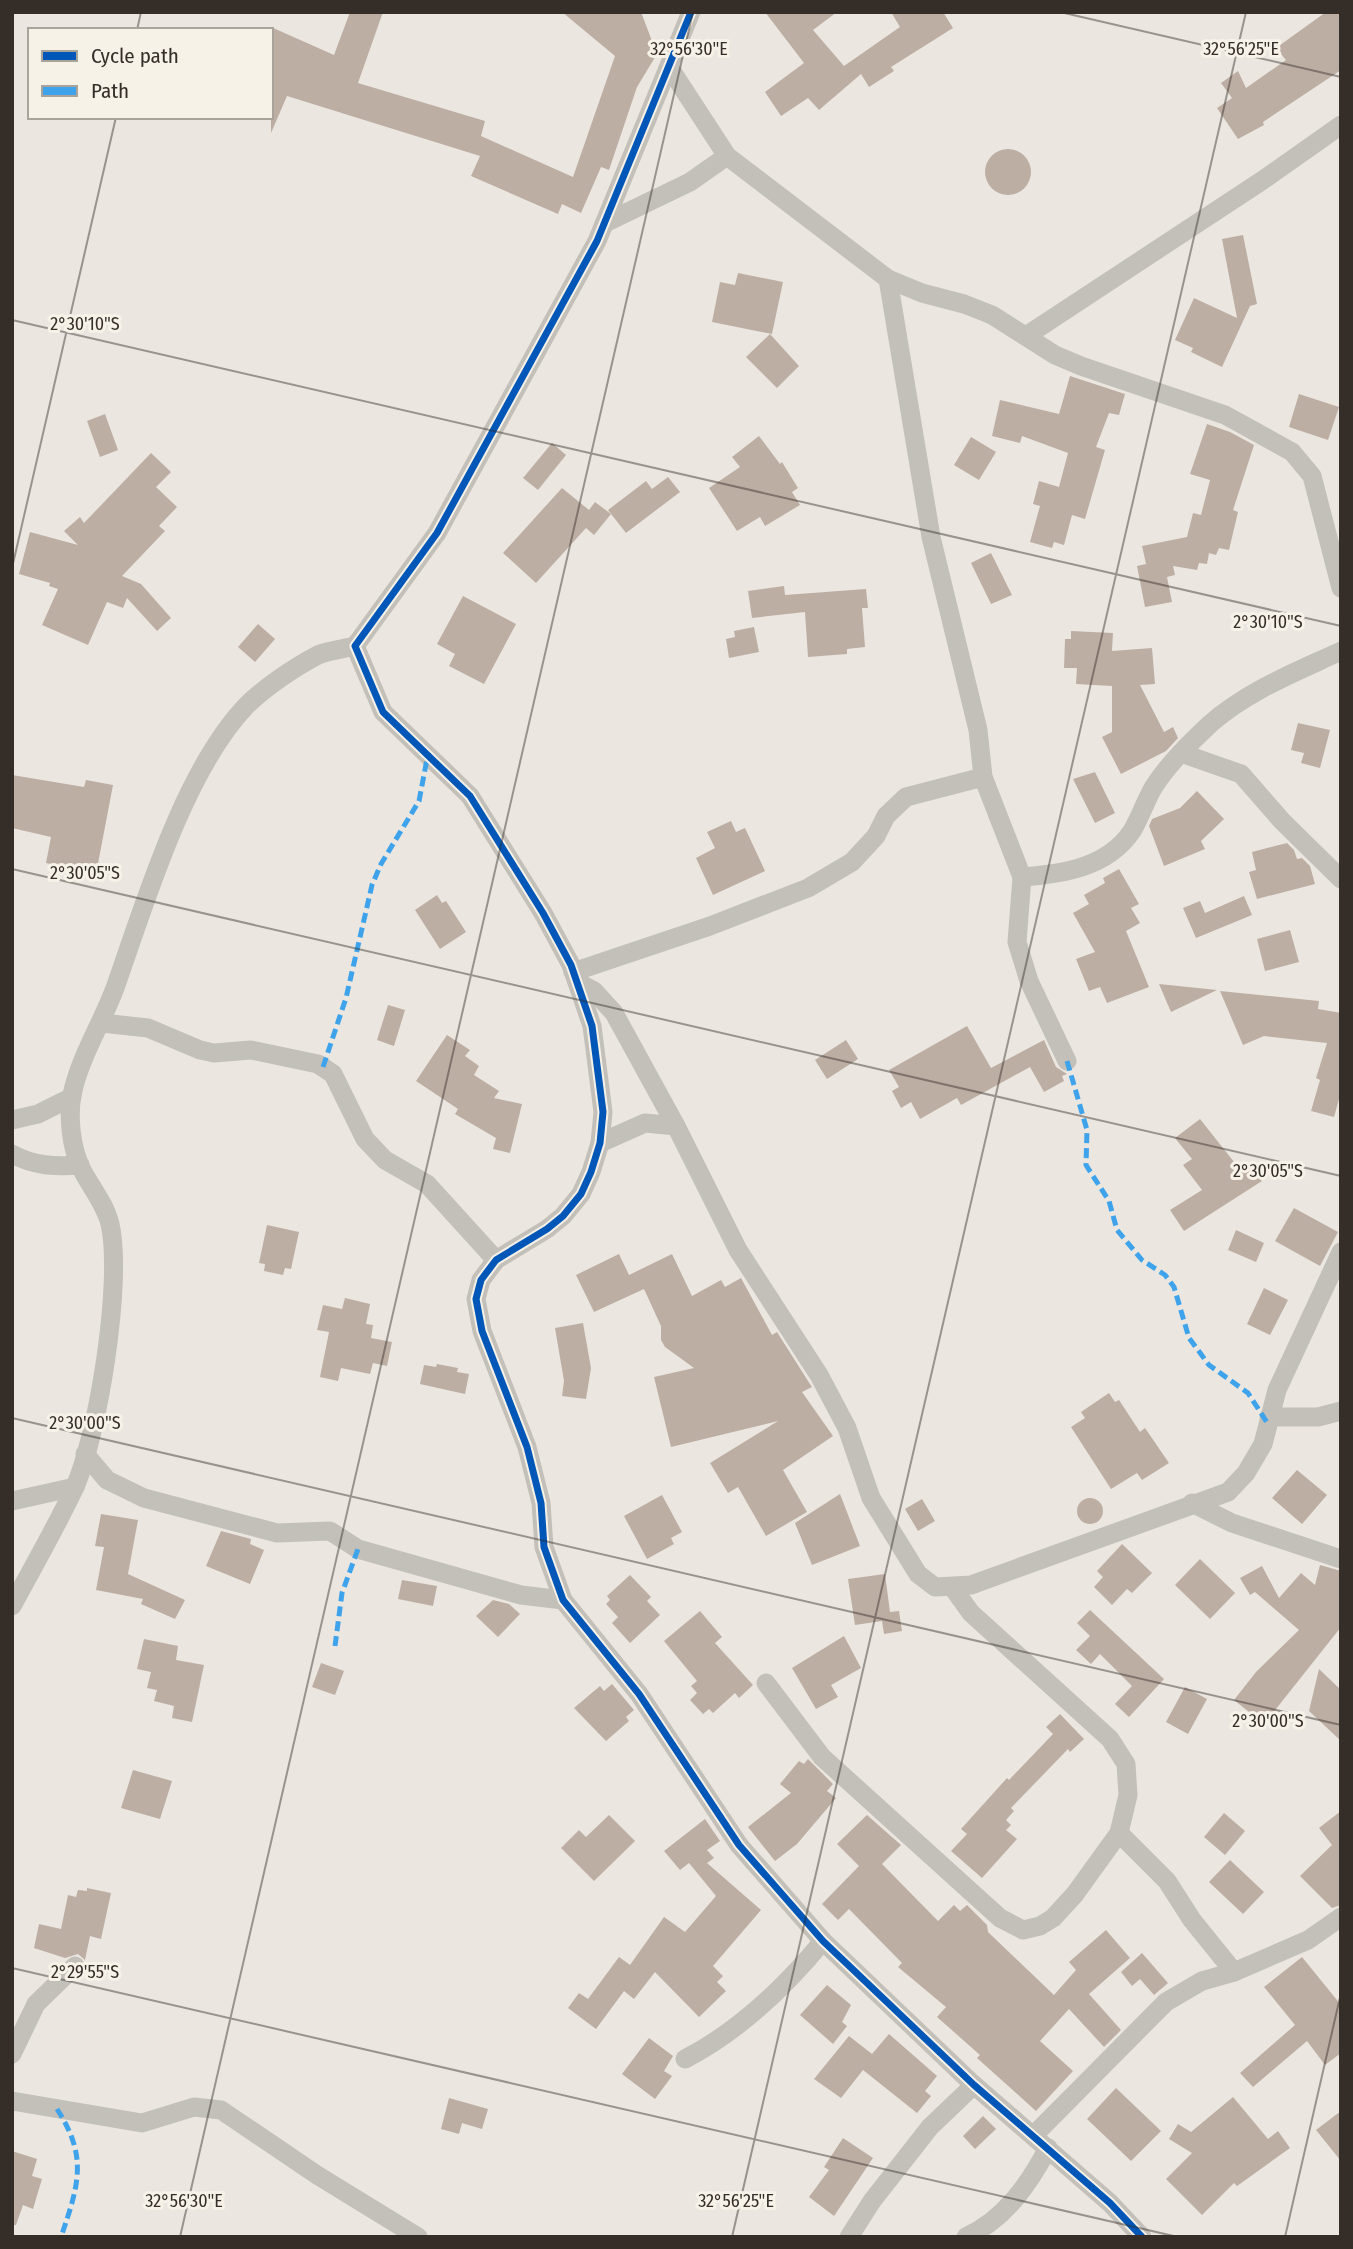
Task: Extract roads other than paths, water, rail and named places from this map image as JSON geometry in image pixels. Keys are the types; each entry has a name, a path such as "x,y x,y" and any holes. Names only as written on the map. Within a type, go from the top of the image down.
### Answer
{"street":[{"path":"12,1606 75,1487 85,1454 108,1347 113,1281 110,1224 80,1165 73,1142 72,1097 78,1074 102,1023 176,823 228,730 247,705 320,654 355,646 437,533 529,368 605,223 691,12"},
{"path":"669,67 727,156 888,279 922,293 992,315 1081,366 1225,415 1292,452 1312,477 1341,588"},
{"path":"1026,336 1263,180 1341,125"},
{"path":"605,223 690,182 727,156"},
{"path":"888,279 931,537 978,730 983,777 1022,877 1017,942 1029,981 1067,1061"},
{"path":"355,646 383,712 470,796 543,913 575,977 592,1026 603,1112 600,1143 581,1194 563,1216 547,1229 496,1260 481,1280 476,1299 482,1331 527,1447 541,1503 544,1547 563,1600 639,1694 739,1845 823,1941 974,2085 1041,2141 1142,2237"},
{"path":"1022,877 1068,873 1119,847 1132,830 1154,787 1181,753 1237,703 1341,651"},
{"path":"1181,753 1241,774 1282,821 1341,879"},
{"path":"575,977 808,888 852,862 876,836 886,816 906,797 983,777"},
{"path":"575,977 594,991 614,1013 676,1126 738,1250 819,1375 847,1428 871,1498 918,1574 935,1587 971,1585 1228,1492 1246,1473 1263,1444 1277,1390 1341,1252"},
{"path":"102,1023 148,1028 207,1052 251,1050 318,1064 333,1074 365,1139 385,1160 426,1184 496,1260"},
{"path":"12,1120 38,1114 72,1097"},
{"path":"600,1143 645,1123 676,1126"},
{"path":"12,1154 25,1161 54,1167 80,1165"},
{"path":"1269,1417 1318,1417 1341,1411"},
{"path":"85,1454 107,1480 144,1498 277,1533 330,1531 358,1549 521,1595 563,1600"},
{"path":"12,1501 75,1487"},
{"path":"1192,1503 1232,1523 1341,1559"},
{"path":"766,1683 822,1757 1000,1918 1023,1930 1040,1926 1053,1918 1075,1894 1119,1833 1128,1795 1126,1765 1110,1739 971,1613 953,1588"},
{"path":"1119,1833 1167,1881 1192,1920 1234,1972"},
{"path":"967,2237 982,2230 1006,2210 1036,2171 1041,2141 1167,2002 1202,1981 1234,1972 1308,1940 1341,1917"},
{"path":"685,2059 713,2045 790,1982 823,1941"},
{"path":"12,2054 36,2004 75,1966"},
{"path":"849,2237 922,2137 974,2085"},
{"path":"12,2101 142,2123 194,2107 221,2109 317,2175 418,2237"}]}
